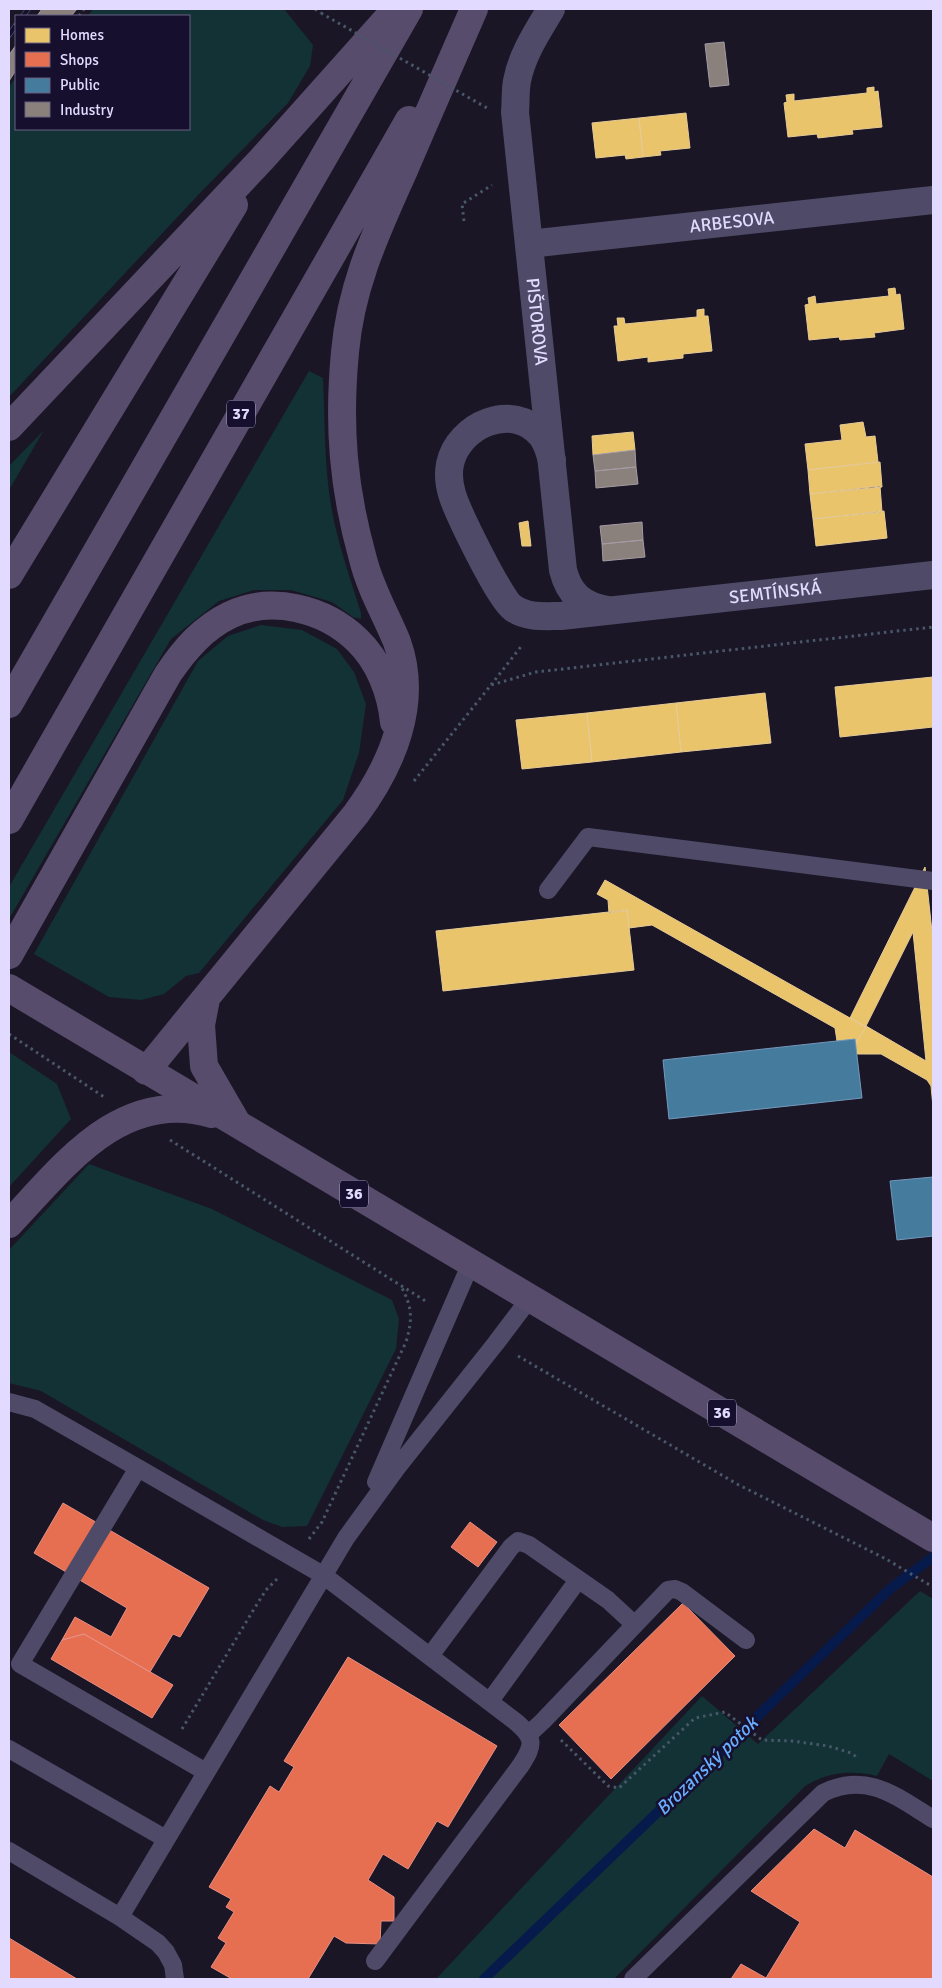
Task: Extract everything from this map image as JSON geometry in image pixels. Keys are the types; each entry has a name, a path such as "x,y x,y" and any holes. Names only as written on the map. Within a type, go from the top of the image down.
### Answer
{"main road":[{"path":"9,427 262,159 396,9"},
{"path":"9,704 409,9"},
{"path":"146,1071 369,797 387,762 403,716 405,684 398,645 364,563 345,482 341,438 345,349 351,303 370,248 473,9"},
{"name":"37","path":"9,820 473,9"},
{"path":"9,575 262,159"},
{"path":"9,955 179,658 208,627 232,614 257,607 287,606 313,612 338,626 357,640 380,672 393,710 394,732 387,762"},
{"name":"36","path":"9,988 924,1533"},
{"path":"206,998 201,1025 204,1066 238,1124"},
{"path":"9,1224 84,1146 120,1121 142,1114 182,1109 204,1111 238,1124"}],"street":[{"name":"PIŠTOROVA","path":"551,9 528,49 521,66 516,87 515,112 563,570 569,588 575,595 598,609 616,610"},
{"name":"ARBESOVA","path":"529,244 933,200"},
{"path":"552,460 543,437 530,425 511,419 499,419 482,424 462,440 453,454 449,473 450,487 457,506 500,594 512,608 524,614 544,616 616,610"},
{"name":"SEMTÍNSKÁ","path":"616,610 933,575"}],"lane":[{"path":"548,890 588,837 933,881"},
{"path":"346,1538 386,1462 471,1263"},
{"path":"120,1917 346,1538 396,1469 496,1344 530,1298"},
{"path":"9,1402 35,1409 323,1575 490,1701 528,1734 531,1747 521,1765 375,1961"},
{"path":"138,1468 14,1660 206,1772"},
{"path":"430,1656 511,1547 518,1541 529,1545 608,1600 634,1624"},
{"path":"490,1701 578,1580"},
{"path":"528,1734 543,1721 665,1592 675,1589 682,1592 746,1640"},
{"path":"9,1749 166,1840"},
{"path":"633,1979 818,1797 828,1790 844,1785 868,1784 892,1794 933,1819"},
{"path":"9,1851 147,1934 166,1952 173,1966 176,1979"}],"path":[{"path":"315,9 487,108"},
{"path":"464,221 462,204 493,184"},
{"path":"410,786 544,616"},
{"path":"491,685 536,672 933,627"},
{"path":"9,1034 106,1098"},
{"path":"169,1140 424,1300"},
{"path":"170,1751 197,1701 266,1590 284,1573 322,1522 406,1342 411,1324 409,1302 400,1286"},
{"path":"514,1354 737,1484 886,1559 933,1587"},
{"path":"543,1721 608,1786 619,1788 695,1718 725,1712 762,1740 792,1741 828,1746 851,1753 864,1763 868,1784"}],"green space":[{"path":"93,9 284,9 313,45 310,66 288,103 199,194 9,397 9,87 15,78 15,130 190,130 190,15 89,15"},
{"path":"309,371 323,378 326,457 331,505 340,546 361,613 361,619 353,617 332,602 291,590 254,590 219,601 171,639 9,919 9,887"},
{"path":"44,430 9,490 9,466"},
{"path":"261,625 302,630 337,649 354,672 366,704 359,753 343,800 199,973 186,976 164,994 141,1000 109,997 34,954 198,661 228,636"},
{"path":"9,1052 57,1084 71,1119 9,1187"},
{"path":"89,1164 212,1209 392,1300 399,1319 396,1349 307,1526 282,1527 263,1520 41,1391 9,1383 9,1250"},
{"path":"920,1591 933,1599 933,1781 889,1754 877,1776 840,1773 822,1778 805,1786 614,1979 436,1979 702,1696 758,1744"}],"building: Homes":[{"path":"874,87 874,92 878,91 882,127 852,130 853,134 818,138 817,134 788,137 784,103 787,102 786,95 794,94 794,101 867,93 867,88"},
{"path":"686,113 690,148 660,151 661,155 643,157 639,118"},
{"path":"639,118 643,157 626,159 625,155 596,158 592,123"},
{"path":"895,288 896,295 900,294 904,329 874,333 875,337 840,340 839,337 809,340 805,305 809,304 808,298 815,296 816,304 889,296 888,289"},
{"path":"704,309 704,316 708,316 712,351 683,354 683,358 648,362 648,357 618,361 614,326 618,326 617,318 624,318 625,324 697,317 697,310"},
{"path":"863,422 866,437 875,436 878,462 808,470 805,444 842,440 840,425"},
{"path":"633,432 635,450 593,455 592,436"},
{"path":"880,462 882,487 810,494 808,470"},
{"path":"880,486 882,512 813,519 810,494"},
{"path":"884,511 887,538 816,546 813,519"},
{"path":"528,521 531,546 522,546 519,523"},
{"path":"933,677 933,727 840,737 835,687"},
{"path":"765,693 771,743 681,752 676,703"},
{"path":"676,703 681,752 592,762 587,713"},
{"path":"587,713 592,762 522,769 516,720"},
{"path":"925,867 933,941 933,1107 931,1086 927,1080 881,1054 857,1054 856,1043 866,1027 850,1018","holes":["913,932 926,1061 866,1026"]},
{"path":"605,880 866,1027 856,1043 855,1039 837,1041 835,1028 652,925 629,928 627,910 609,913 608,900 597,894"},
{"path":"627,910 634,970 443,991 436,931"}],"building: Shops":[{"path":"63,1503 209,1588 180,1637 173,1634 150,1672 84,1634 62,1640 75,1617 111,1637 127,1608 34,1553"},
{"path":"470,1522 497,1542 478,1567 451,1547"},
{"path":"683,1603 735,1656 611,1779 559,1725"},
{"path":"84,1634 173,1685 152,1718 51,1659 62,1640"},
{"path":"348,1657 497,1746 448,1827 437,1821 408,1869 383,1854 368,1880 394,1897 394,1921 381,1921 380,1944 346,1943 334,1936 308,1979 232,1979 211,1967 226,1943 218,1938 234,1912 226,1907 231,1899 209,1887 270,1786 279,1792 294,1767 284,1761"},
{"path":"814,1829 845,1848 855,1830 933,1877 933,1979 731,1979 741,1964 766,1978 800,1922 751,1891"},
{"path":"9,1938 77,1979 9,1979"}],"building: Public":[{"path":"855,1039 862,1098 669,1119 663,1060"},
{"path":"933,1177 933,1236 897,1240 890,1181"}],"building: Industry":[{"path":"42,9 77,9 72,15 38,15"},
{"path":"724,42 729,85 710,87 705,44"},
{"path":"15,46 15,72 9,81 9,55"},
{"path":"635,450 636,467 595,471 593,455"},
{"path":"636,467 638,484 596,488 595,471"},
{"path":"642,522 643,540 602,544 600,526"},
{"path":"643,540 645,557 603,561 602,544"}],"waterway":[{"name":"Brozanský potok","path":"484,1979 890,1589 933,1557"}],"railway":[{"path":"24,15 28,9"},
{"path":"9,35 15,26"}]}
